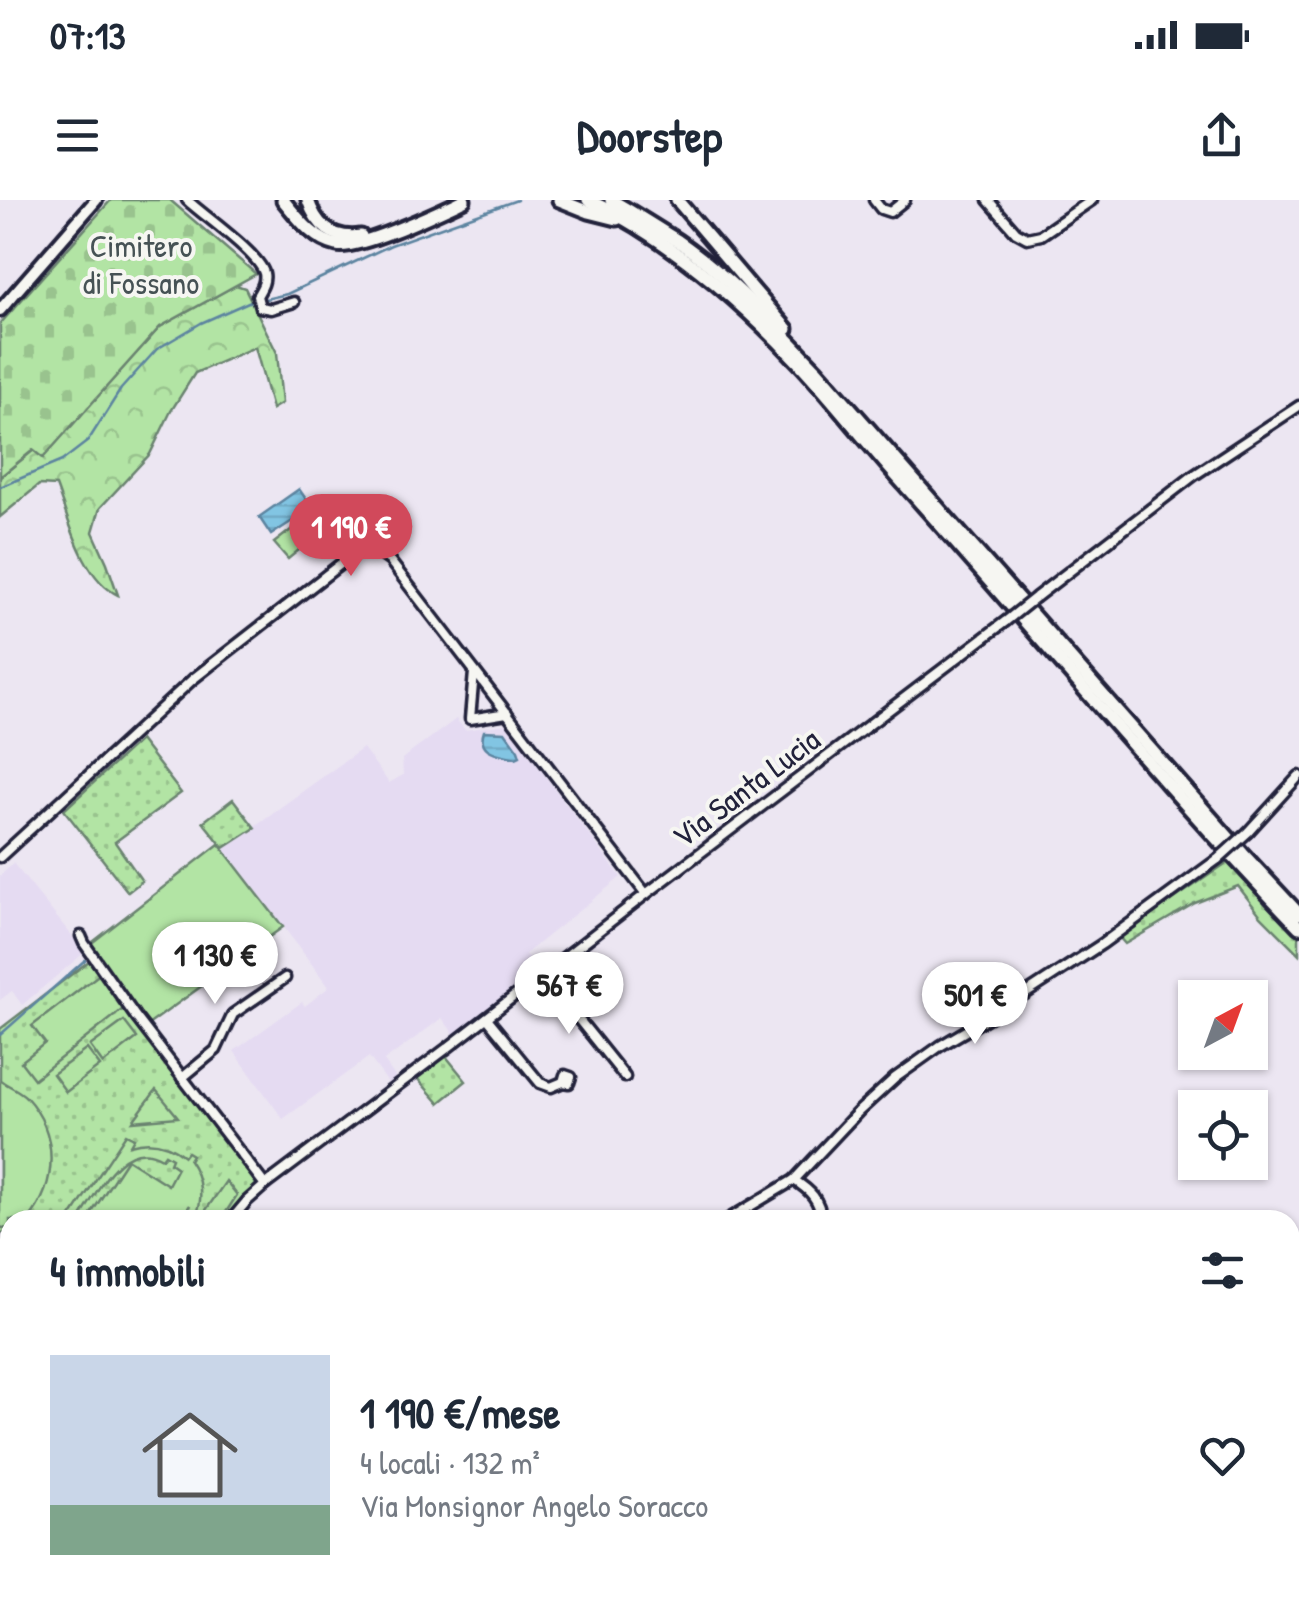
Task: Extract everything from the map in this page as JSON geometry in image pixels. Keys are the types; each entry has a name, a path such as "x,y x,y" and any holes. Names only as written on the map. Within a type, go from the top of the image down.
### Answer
{"highway":[{"path":"283,200 308,230 338,246 364,242 464,200"},
{"path":"308,200 321,226 335,235 349,238 390,231"},
{"path":"560,200 590,205 623,219 702,273 748,312 803,367 1237,862 1299,926"},
{"path":"611,200 708,264 752,302 816,368 1299,914"},
{"path":"677,200 774,312 816,368"}],"main road":[{"path":"0,310 96,200"}],"street":[{"path":"187,200 258,262 265,280 257,296 260,307 271,309 294,302"},
{"path":"874,200 886,212 906,200"},
{"path":"988,200 1016,232 1027,238 1041,236 1092,200"},
{"name":"Via Santa Lucia","path":"239,1210 265,1185 1194,476 1299,406"},
{"path":"0,856 193,679 346,559 372,550 390,560 646,894"},
{"path":"474,672 470,718 507,713"},
{"path":"744,1210 794,1180 895,1078 1102,944 1218,858 1248,832 1299,776"},
{"path":"81,936 104,973 265,1185"},
{"path":"543,974 625,1076"},
{"path":"182,1078 216,1050 233,1014 285,978"},
{"path":"487,1018 540,1083 551,1087 563,1082"},
{"path":"794,1180 818,1200 820,1210"}],"shaded area":[{"path":"456,719 465,730 506,724 621,877 525,954 537,970 454,1034 442,1018 384,1061 396,1078 389,1084 369,1057 283,1119 234,1051 329,987 224,848 363,748 389,783 403,775 402,759"},
{"path":"13,863 85,952 22,1005 12,991 0,1000 0,876"}],"green space":[{"name":"Cimitero di Fossano","path":"111,200 170,200 256,274 160,327 43,458 33,450 0,477 0,324"},
{"path":"236,285 245,288 277,353 282,403 272,409 255,347 195,373 150,454 100,508 93,532 118,595 95,576 86,562 56,486 39,485 0,517 0,477 34,450 43,457 160,327"},
{"path":"309,516 322,531 288,559 274,543"},
{"path":"140,740 181,793 115,842 142,881 128,892 64,810"},
{"path":"233,799 255,828 224,848 203,822"},
{"path":"219,844 283,927 148,1025 89,945"},
{"path":"1228,862 1275,914 1299,933 1299,954 1238,886 1195,903 1125,944 1119,937"},
{"path":"89,961 259,1184 233,1210 0,1210 0,1029"},
{"path":"101,973 127,1006 34,1079 21,1062 45,1043 32,1026"},
{"path":"124,1021 137,1038 103,1064 90,1046"},
{"path":"87,1049 100,1066 66,1092 53,1074"},
{"path":"445,1055 466,1081 439,1103 416,1077"},
{"path":"0,1080 23,1095 37,1111 51,1158 45,1191 35,1210 0,1210"},
{"path":"156,1090 178,1117 133,1121"},
{"path":"126,1134 134,1138 130,1145 158,1143 184,1156 187,1152 192,1155 189,1160 200,1189 198,1210 188,1210 190,1205 187,1210 94,1210 127,1159 168,1185 177,1168 170,1163 172,1158 148,1153 123,1160 85,1210 76,1210"},
{"path":"226,1181 237,1195 227,1210 206,1210"}],"water":[{"path":"299,489 308,502 306,512 271,535 259,517"},
{"path":"484,731 505,732 520,756 491,751 484,744"}],"waterway":[{"path":"261,300 287,294 391,245 517,200"},
{"path":"0,487 62,461 88,441 121,389 157,349 201,323 253,300"},
{"path":"0,1035 85,960"}]}
